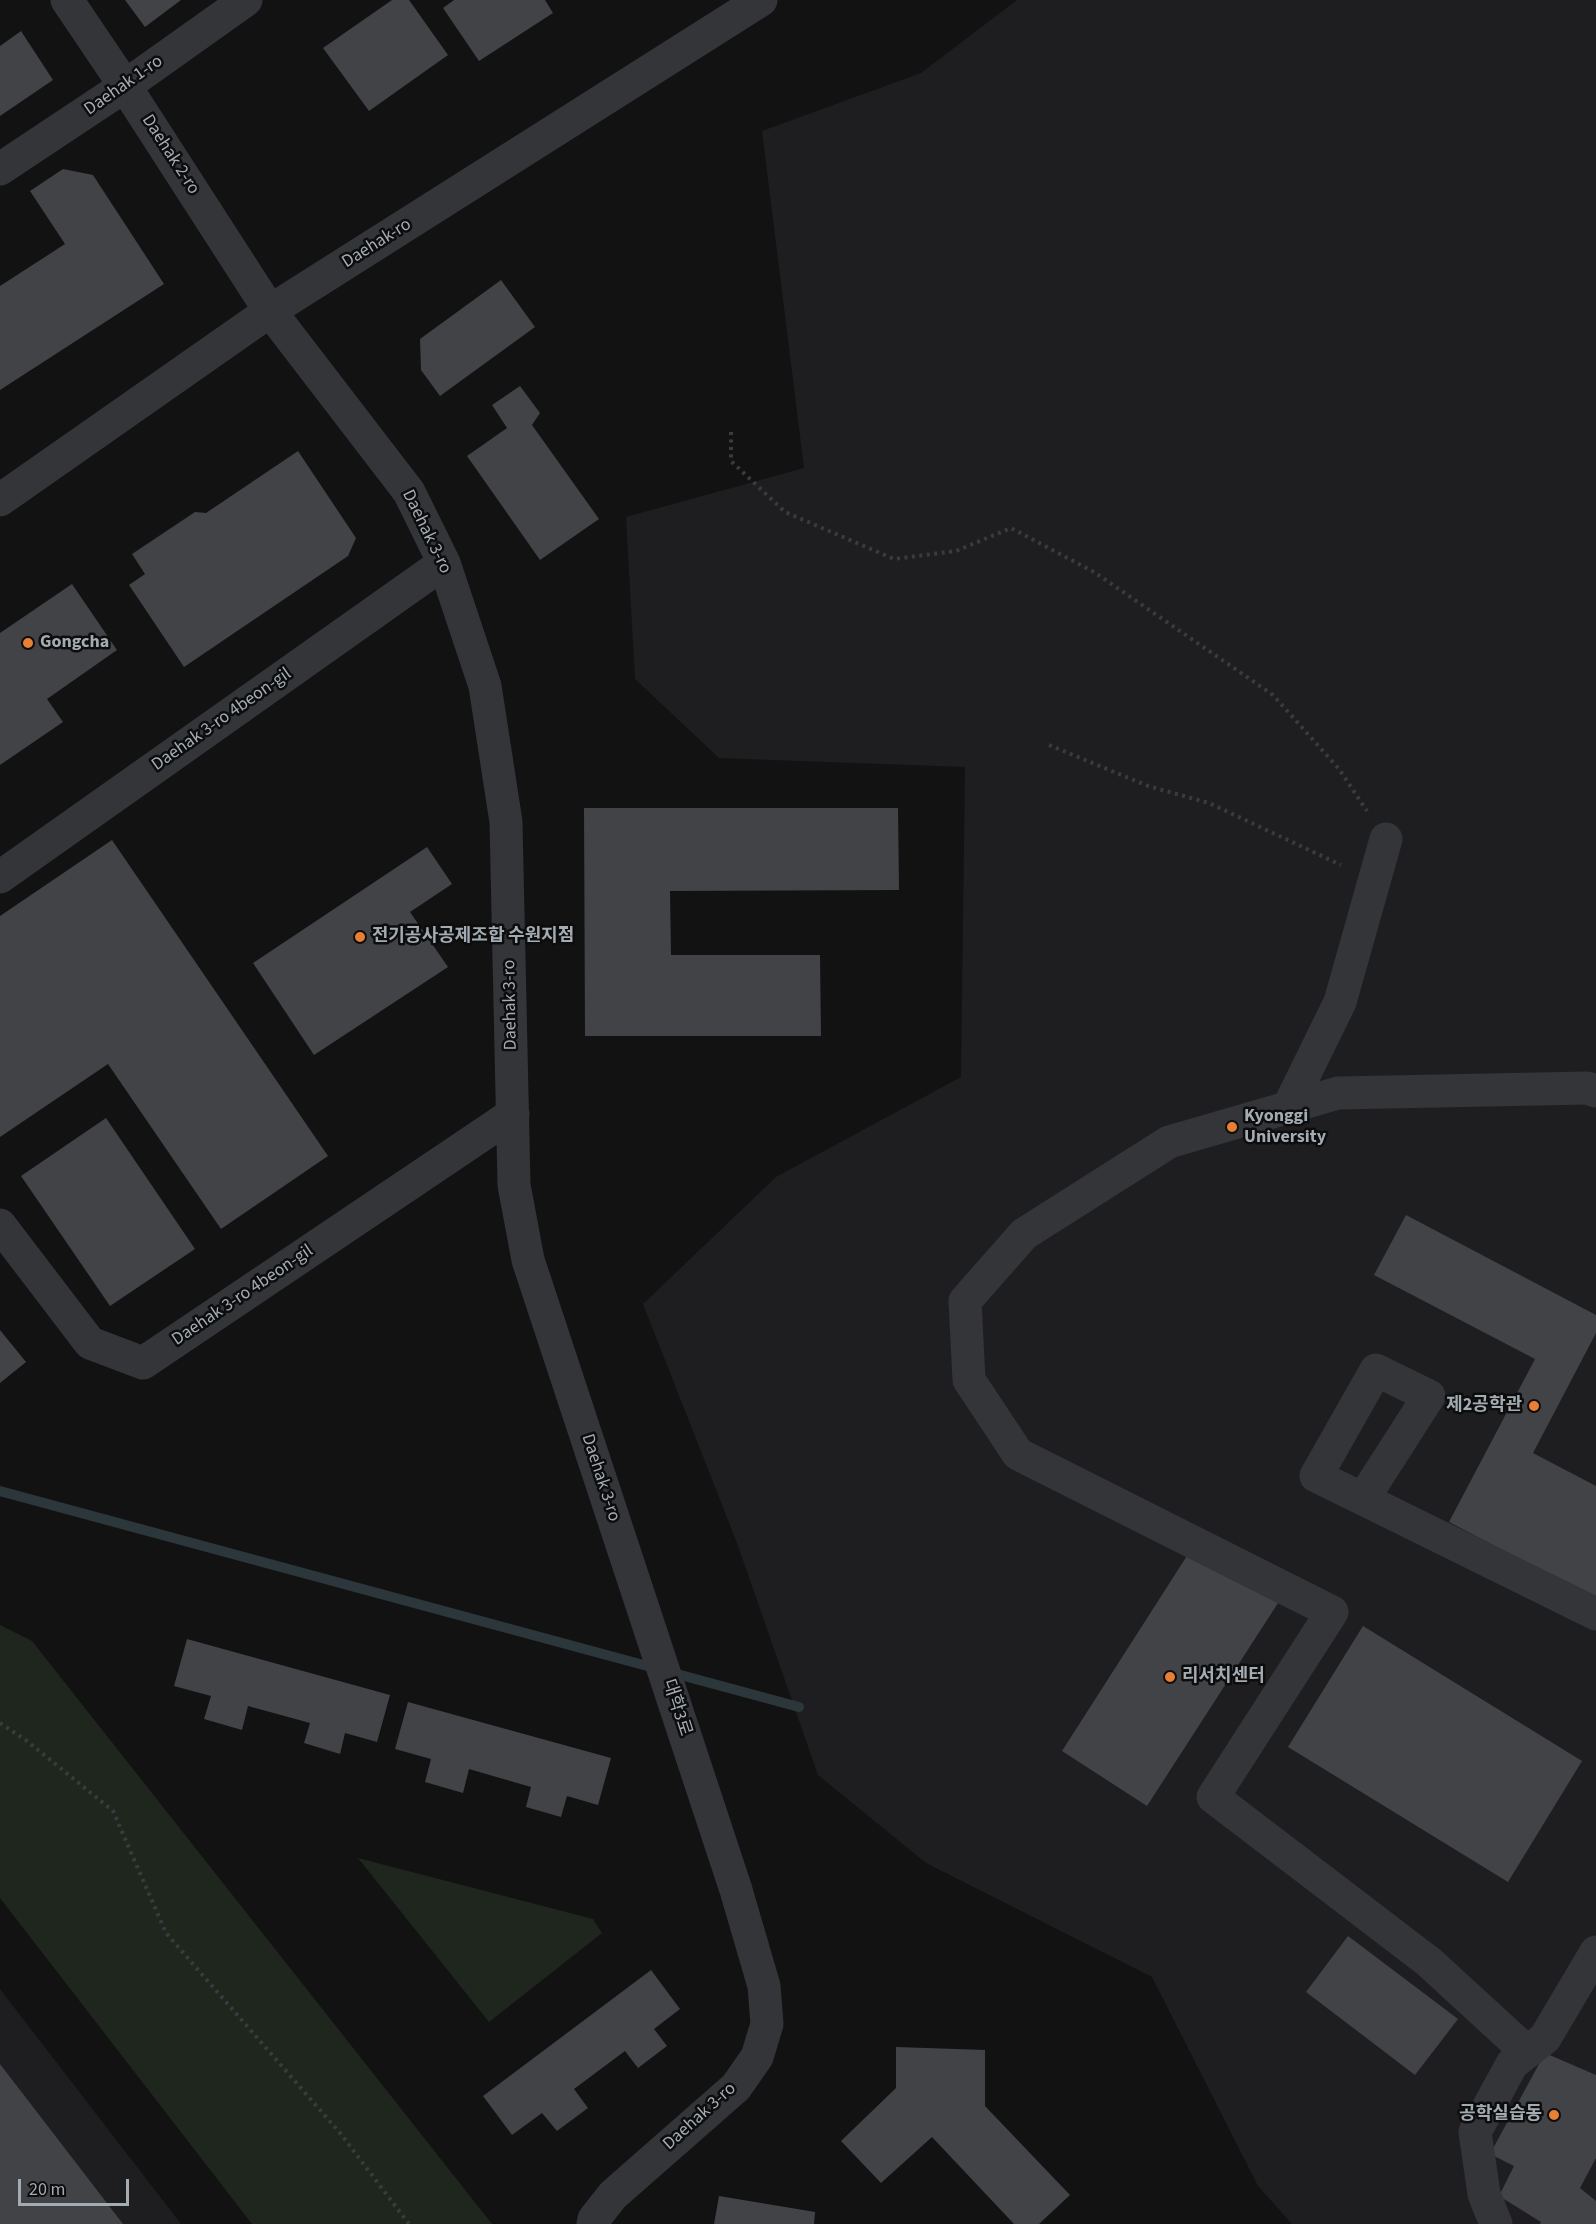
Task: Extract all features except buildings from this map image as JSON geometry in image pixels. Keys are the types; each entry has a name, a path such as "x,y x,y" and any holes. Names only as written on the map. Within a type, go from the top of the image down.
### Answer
{"street":[{"name":"Daehak 2-ro","path":"66,0 125,86 270,311"},
{"name":"Daehak 1-ro","path":"0,169 125,86 246,0"},
{"name":"Daehak-ro","path":"0,500 270,311 761,0"},
{"name":"Daehak 3-ro","path":"270,311 409,492 444,563 485,686 506,822 514,1185 528,1260 640,1599"},
{"name":"Daehak 3-ro 4beon-gil","path":"0,877 444,563"},
{"path":"1288,1108 1340,1002 1386,839"},
{"path":"1527,2052 1430,1962 1213,1797 1332,1612 1018,1454 969,1380 965,1301 1024,1234 1169,1142 1338,1093 1587,1088 1596,1090"},
{"name":"Daehak 3-ro 4beon-gil","path":"0,1225 90,1343 144,1363 513,1114"},
{"path":"1363,1499 1596,1614"},
{"name":"대학3로","path":"640,1599 712,1817"},
{"name":"Daehak 3-ro","path":"593,2224 594,2219 613,2195 736,2087 757,2057 766,2024 764,1986 712,1817"},
{"path":"1496,2224 1484,2194 1475,2132 1512,2064 1545,2038 1596,1952"}],"path":[{"path":"731,432 731,461 785,512 894,559 956,551 1011,528 1094,572 1274,695 1339,768 1386,839"},
{"path":"1049,745 1148,786 1209,802 1310,852 1375,879"},
{"path":"0,1723 27,1741 113,1811 166,1933 340,2133 409,2224"}],"shaded area":[{"name":"Kyonggi University","path":"1017,0 1596,0 1596,2224 1292,2224 1258,2186 1152,1977 926,1863 818,1775 737,1543 643,1304 776,1177 961,1077 965,767 719,758 635,679 626,517 804,468 762,131 921,73"},
{"path":"0,1625 32,1641 492,2224 252,2224 0,1898"},
{"path":"358,1858 593,1919 602,1933 489,2022"},
{"path":"0,1989 181,2224 0,2224"}],"waterway":[{"path":"0,1491 799,1707"}],"place":[{"name":"Gongcha","path":"28,643"},
{"name":"전기공사공제조합 수원지점","path":"360,937"},
{"name":"Kyonggi University","path":"1232,1127"},
{"name":"제2공학관","path":"1534,1406"},
{"name":"리서치센터","path":"1170,1677"},
{"name":"공학실습동","path":"1554,2115"}]}
